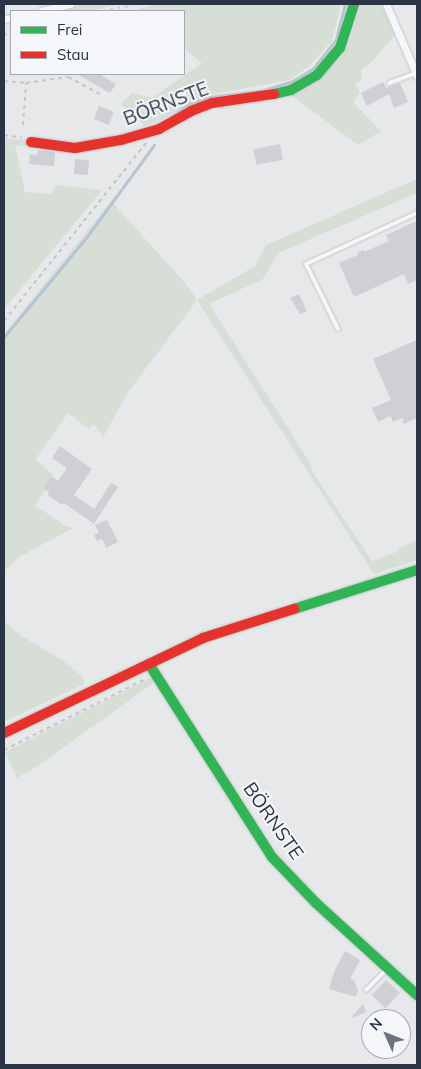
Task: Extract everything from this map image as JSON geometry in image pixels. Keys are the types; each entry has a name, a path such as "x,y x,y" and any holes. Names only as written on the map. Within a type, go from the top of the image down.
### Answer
{"street":[{"path":"45,10 70,4"},
{"name":"BÖRNSTE","path":"31,142 75,148 121,140 158,129 191,111 212,103 263,97 291,90 317,75 340,48 354,4"},
{"path":"386,4 417,74"},
{"path":"4,733 153,668 203,638 417,570"},
{"name":"BÖRNSTE","path":"153,668 272,857 316,903 417,995"}],"lane":[{"path":"389,83 417,74"},
{"path":"338,329 306,264 417,213"},
{"path":"366,990 388,968"}],"path":[{"path":"4,81 26,83 68,77 100,94"},
{"path":"24,125 26,83"},
{"path":"4,321 158,129"},
{"path":"4,135 27,139 31,142"},
{"path":"4,750 153,668"}],"shaded area":[{"path":"83,4 120,4 93,10 57,10"},
{"path":"158,4 341,4 332,41 308,67 290,80 209,95 163,119 145,126 121,104 132,93 152,98 202,63 185,49 185,10 135,10"},
{"path":"361,4 381,4 395,35 368,66 361,69 362,80 355,84 360,93 353,102 381,131 358,145 291,95 321,79 343,54 348,45"},
{"path":"4,138 28,141 30,146 15,145 25,192 52,194 55,185 102,190 4,309"},
{"path":"417,179 417,193 278,253 263,279 209,304 310,463 313,473 372,561 399,551 399,548 417,540 417,560 374,574 197,300 255,266 266,245"},
{"path":"111,201 186,284 197,300 128,392 103,437 94,424 89,429 68,413 35,460 53,474 43,488 46,490 35,505 65,526 73,528 19,557 4,571 4,334"},
{"path":"4,621 20,635 62,660 83,677 84,684 4,722"},
{"path":"152,677 156,681 39,765 17,778 5,752"}],"building":[{"path":"79,75 101,75 116,84 110,93"},
{"path":"383,82 386,88 400,83 408,102 394,108 389,94 367,106 361,93"},
{"path":"99,106 114,112 109,125 94,119"},
{"path":"280,144 283,160 257,165 253,149"},
{"path":"38,150 55,152 54,166 29,164 30,154 37,155"},
{"path":"75,159 89,160 88,175 74,174"},
{"path":"417,221 417,280 408,284 404,274 354,297 339,263 358,255 357,253 363,250 364,252 389,241 386,235"},
{"path":"299,294 307,311 300,314 290,298"},
{"path":"417,340 417,418 404,424 402,418 393,422 390,416 378,422 372,408 391,400 373,359"},
{"path":"60,446 92,469 74,495 94,509 111,483 118,487 94,524 64,503 62,505 48,495 49,492 43,488 51,476 58,481 67,468 52,458"},
{"path":"107,520 118,542 106,548 102,539 97,541 94,535 99,533 95,525"},
{"path":"345,951 360,960 350,979 354,980 358,990 356,997 329,989 334,972"},
{"path":"386,980 400,993 386,1008 372,995"},
{"path":"363,1004 365,1009 361,1009 361,1014 350,1019"}],"waterway":[{"path":"168,119 189,104 210,97 261,91 291,82 313,69 336,40 345,4"},
{"path":"4,337 86,238 154,145"}],"railway":[{"path":"107,10 133,4"},
{"path":"4,34 10,33"}],"traffic: fast":[{"path":"274,94 291,90 317,75 340,48 354,4"},
{"path":"294,609 417,570"},
{"path":"149,664 272,857 316,903 417,995"}],"traffic: jam":[{"path":"31,142 75,148 121,140 159,129 191,111 212,103 274,94"},
{"path":"4,733 203,638 294,609"}]}
